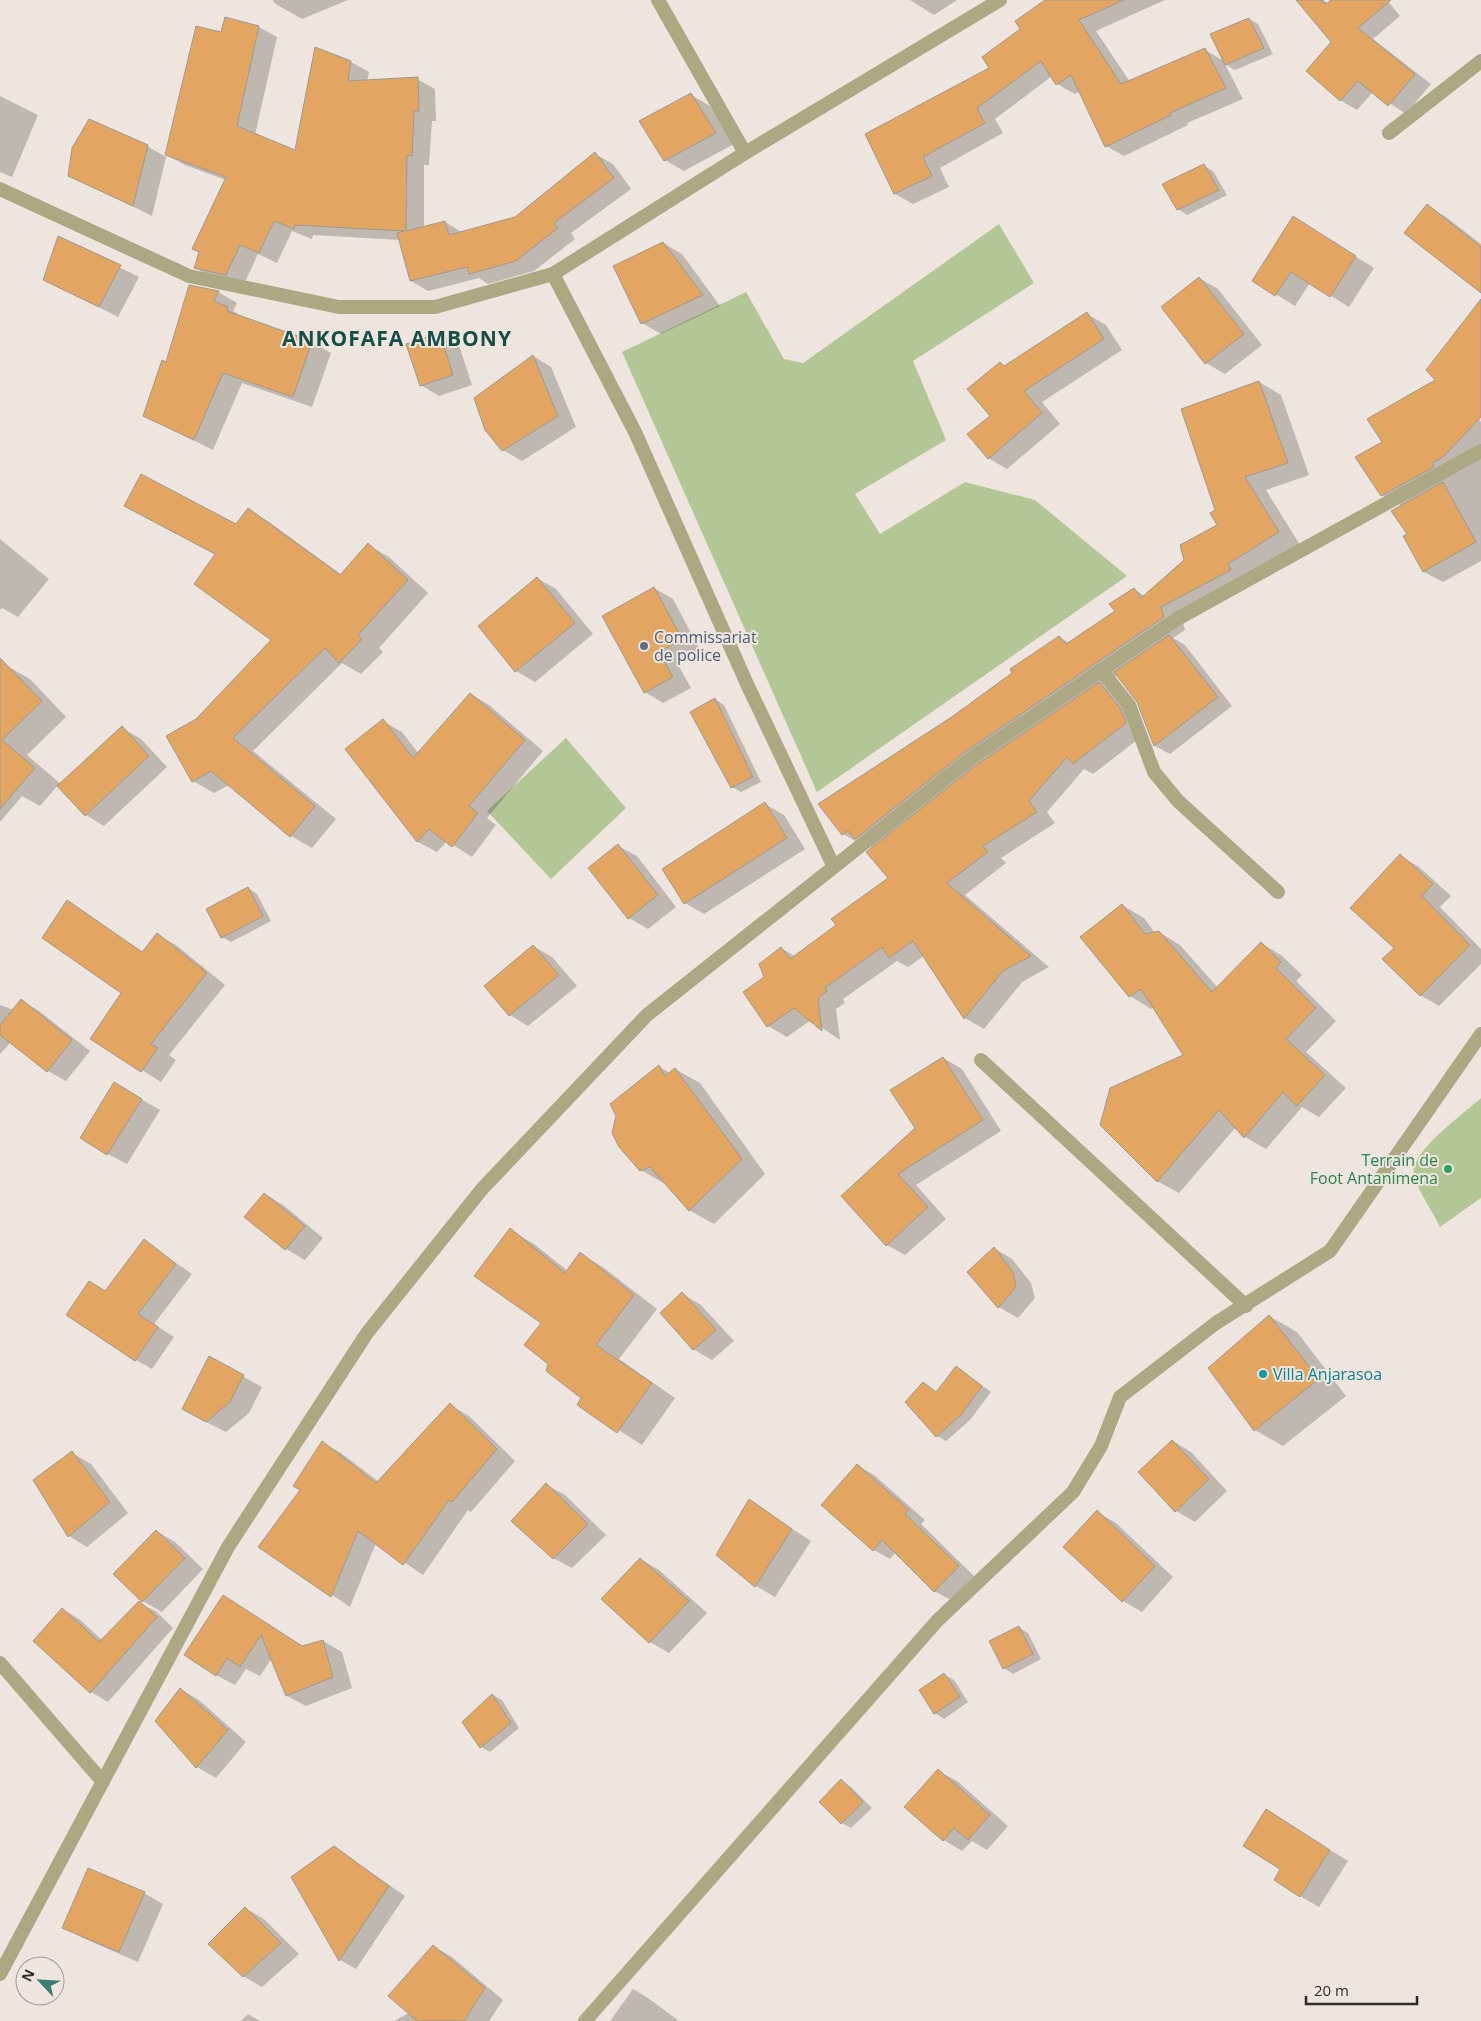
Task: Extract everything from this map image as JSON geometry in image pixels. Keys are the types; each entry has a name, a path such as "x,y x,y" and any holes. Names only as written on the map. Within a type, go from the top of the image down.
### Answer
{"street":[{"path":"658,0 745,153"},
{"path":"0,189 189,276 339,307 435,306 553,274 745,153 1000,0"},
{"path":"1389,133 1481,61"},
{"path":"553,274 635,432 748,684 834,867"},
{"path":"0,1974 233,1539 367,1333 482,1189 648,1015 970,759 1101,670 1177,619 1481,450"},
{"path":"1101,670 1128,705 1154,772 1178,801 1278,892"},
{"path":"585,2021 937,1621 1073,1492 1101,1446 1120,1397 1216,1323 1246,1306 1330,1251 1481,1034"},
{"path":"981,1060 1246,1306"},
{"path":"0,1663 103,1782"}],"green space":[{"path":"999,224 1034,283 913,361 946,440 855,494 880,534 965,482 1035,500 1127,576 817,792 622,352 746,292 784,359 803,363"},
{"path":"566,738 626,808 551,879 487,811"},
{"name":"Terrain de Foot Antanimena","path":"1481,1098 1481,1198 1440,1227 1416,1181 1414,1175 1415,1166 1420,1155 1429,1144"}],"building":[{"path":"1045,0 1124,0 1079,20 1121,84 1205,48 1226,88 1170,113 1171,115 1105,147 1071,75 1056,85 1041,61 977,108 985,123 923,157 932,176 894,194 865,134 989,68 982,57 1020,29 1015,21"},
{"path":"1296,0 1321,0 1326,4 1331,0 1391,0 1358,28 1415,74 1388,106 1358,81 1340,101 1306,71 1331,42"},
{"path":"225,17 259,26 237,126 295,150 315,47 351,61 348,81 418,77 419,111 414,111 412,156 407,155 406,231 445,221 449,235 515,217 595,152 614,178 554,223 558,228 516,261 469,274 467,267 410,281 397,233 404,231 295,225 294,229 274,221 259,253 240,245 226,275 194,268 199,252 192,249 226,177 165,155 196,26 221,32"},
{"path":"1249,18 1264,48 1225,65 1210,34"},
{"path":"691,93 716,133 664,161 639,121"},
{"path":"89,119 148,145 133,206 68,176 72,148"},
{"path":"1204,164 1219,190 1177,210 1162,184"},
{"path":"1427,204 1481,247 1481,293 1404,233"},
{"path":"1293,216 1356,256 1330,297 1291,272 1275,296 1252,281"},
{"path":"58,236 121,265 99,307 43,280"},
{"path":"663,242 703,295 641,324 613,266"},
{"path":"1199,277 1244,334 1205,364 1161,307"},
{"path":"189,285 219,291 214,301 228,307 227,311 312,341 293,397 223,373 194,440 143,416 162,360 166,362"},
{"path":"1481,299 1481,417 1443,457 1432,463 1434,467 1381,496 1355,457 1382,442 1367,419 1435,380 1426,370"},
{"path":"1087,312 1104,339 1024,391 1042,413 988,459 967,434 990,416 967,389 1000,362 1004,366"},
{"path":"440,333 453,375 420,386 406,344"},
{"path":"533,355 558,416 502,451 485,430 474,398"},
{"path":"1259,381 1288,463 1245,477 1279,532 1228,564 1231,570 1161,607 1164,617 965,752 855,839 848,831 842,835 818,804 953,716 1012,673 1010,669 1059,636 1066,644 1115,611 1109,604 1134,588 1141,598 1184,560 1180,545 1217,525 1210,513 1215,510 1181,409"},
{"path":"141,474 236,524 248,508 340,575 368,543 408,580 358,635 362,639 339,663 325,648 233,738 315,806 290,837 211,771 192,782 166,736 196,719 271,640 194,584 215,554 124,506"},
{"path":"1443,482 1476,542 1423,572 1403,536 1407,534 1391,511"},
{"path":"537,577 575,623 515,672 478,626"},
{"name":"Commissariat de police","path":"654,587 682,639 659,652 673,677 644,693 602,616"},
{"path":"1169,635 1218,697 1154,746 1137,702 1114,672"},
{"path":"0,658 42,701 2,740 35,768 0,809"},
{"path":"1099,682 1121,709 1126,723 1073,764 1067,757 1029,801 1037,812 983,846 988,852 947,883 1031,956 1003,971 964,1019 913,941 889,958 882,947 825,988 827,991 818,998 822,1031 794,1008 767,1027 743,992 764,977 759,964 781,947 790,959 836,925 831,919 888,878 866,852 975,766"},
{"path":"470,693 525,740 469,806 478,813 452,847 429,829 417,842 345,749 383,719 413,758"},
{"path":"715,698 753,777 731,788 690,712"},
{"path":"122,726 149,756 85,816 57,786"},
{"path":"765,802 787,838 684,904 662,869"},
{"path":"618,844 658,895 628,919 588,868"},
{"path":"1400,854 1433,884 1422,896 1470,945 1420,996 1382,959 1394,948 1350,908"},
{"path":"248,887 263,916 221,938 206,909"},
{"path":"67,900 142,952 157,933 207,973 151,1044 158,1048 141,1072 90,1039 121,993 42,938"},
{"path":"1122,904 1145,934 1159,931 1212,992 1261,942 1281,962 1276,968 1316,1008 1286,1039 1325,1075 1297,1106 1283,1092 1244,1138 1219,1110 1157,1182 1100,1125 1110,1088 1183,1055 1141,989 1129,997 1080,937"},
{"path":"533,945 559,975 509,1016 484,986"},
{"path":"21,999 72,1040 47,1072 0,1035 0,1025"},
{"path":"943,1057 983,1120 898,1174 928,1207 886,1246 841,1196 915,1128 890,1090"},
{"path":"659,1065 665,1076 675,1068 742,1159 689,1211 650,1167 640,1171 619,1147 612,1133 616,1116 610,1104"},
{"path":"114,1082 142,1099 107,1155 80,1138"},
{"path":"264,1193 305,1226 285,1250 244,1217"},
{"path":"510,1228 565,1273 580,1252 634,1295 596,1345 652,1383 617,1433 577,1405 581,1398 546,1371 548,1364 524,1345 541,1323 474,1276"},
{"path":"144,1239 176,1264 138,1314 158,1327 135,1361 66,1315 89,1281 105,1291"},
{"path":"994,1247 1013,1272 1016,1287 998,1308 967,1272"},
{"path":"682,1292 716,1330 693,1350 660,1313"},
{"name":"Villa Anjarasoa","path":"1269,1315 1319,1379 1254,1431 1208,1368"},
{"path":"209,1356 244,1375 230,1402 206,1422 182,1409"},
{"path":"956,1366 982,1386 961,1415 936,1437 905,1402 923,1382 936,1392"},
{"path":"450,1403 497,1449 452,1502 449,1500 403,1565 358,1531 331,1597 258,1547 300,1490 293,1486 322,1441 376,1483"},
{"path":"1172,1440 1209,1479 1175,1512 1138,1472"},
{"path":"72,1451 110,1502 68,1537 33,1480"},
{"path":"857,1464 909,1510 905,1514 959,1566 934,1592 882,1540 873,1551 821,1505"},
{"path":"546,1483 588,1524 553,1559 511,1521"},
{"path":"749,1499 792,1529 755,1587 716,1555"},
{"path":"1097,1510 1155,1566 1122,1602 1063,1547"},
{"path":"156,1530 185,1558 142,1602 113,1574"},
{"path":"640,1558 689,1601 649,1643 601,1599"},
{"path":"223,1595 302,1646 323,1640 333,1677 286,1696 261,1635 240,1667 227,1658 216,1676 184,1655"},
{"path":"139,1601 157,1617 90,1693 33,1641 62,1608 99,1642"},
{"path":"1019,1626 1033,1654 1003,1669 989,1641"},
{"path":"944,1673 960,1697 934,1714 919,1690"},
{"path":"180,1688 228,1730 196,1768 155,1721"},
{"path":"492,1694 511,1723 480,1748 462,1722"},
{"path":"938,1769 990,1815 968,1840 954,1828 943,1841 904,1807"},
{"path":"841,1779 863,1802 841,1824 819,1802"},
{"path":"1266,1809 1330,1850 1300,1897 1274,1880 1280,1869 1243,1846"},
{"path":"334,1846 389,1886 339,1961 291,1877"},
{"path":"88,1868 145,1892 119,1952 62,1928"},
{"path":"245,1907 281,1943 243,1977 208,1944"},
{"path":"433,1945 485,1988 464,2021 417,2021 388,1996"}],"place":[{"name":"Commissariat de police","path":"644,646"},
{"name":"Terrain de Foot Antanimena","path":"1448,1169"},
{"name":"Villa Anjarasoa","path":"1263,1374"}],"district":[{"name":"ANKOFAFA AMBONY","path":"397,339"}]}
